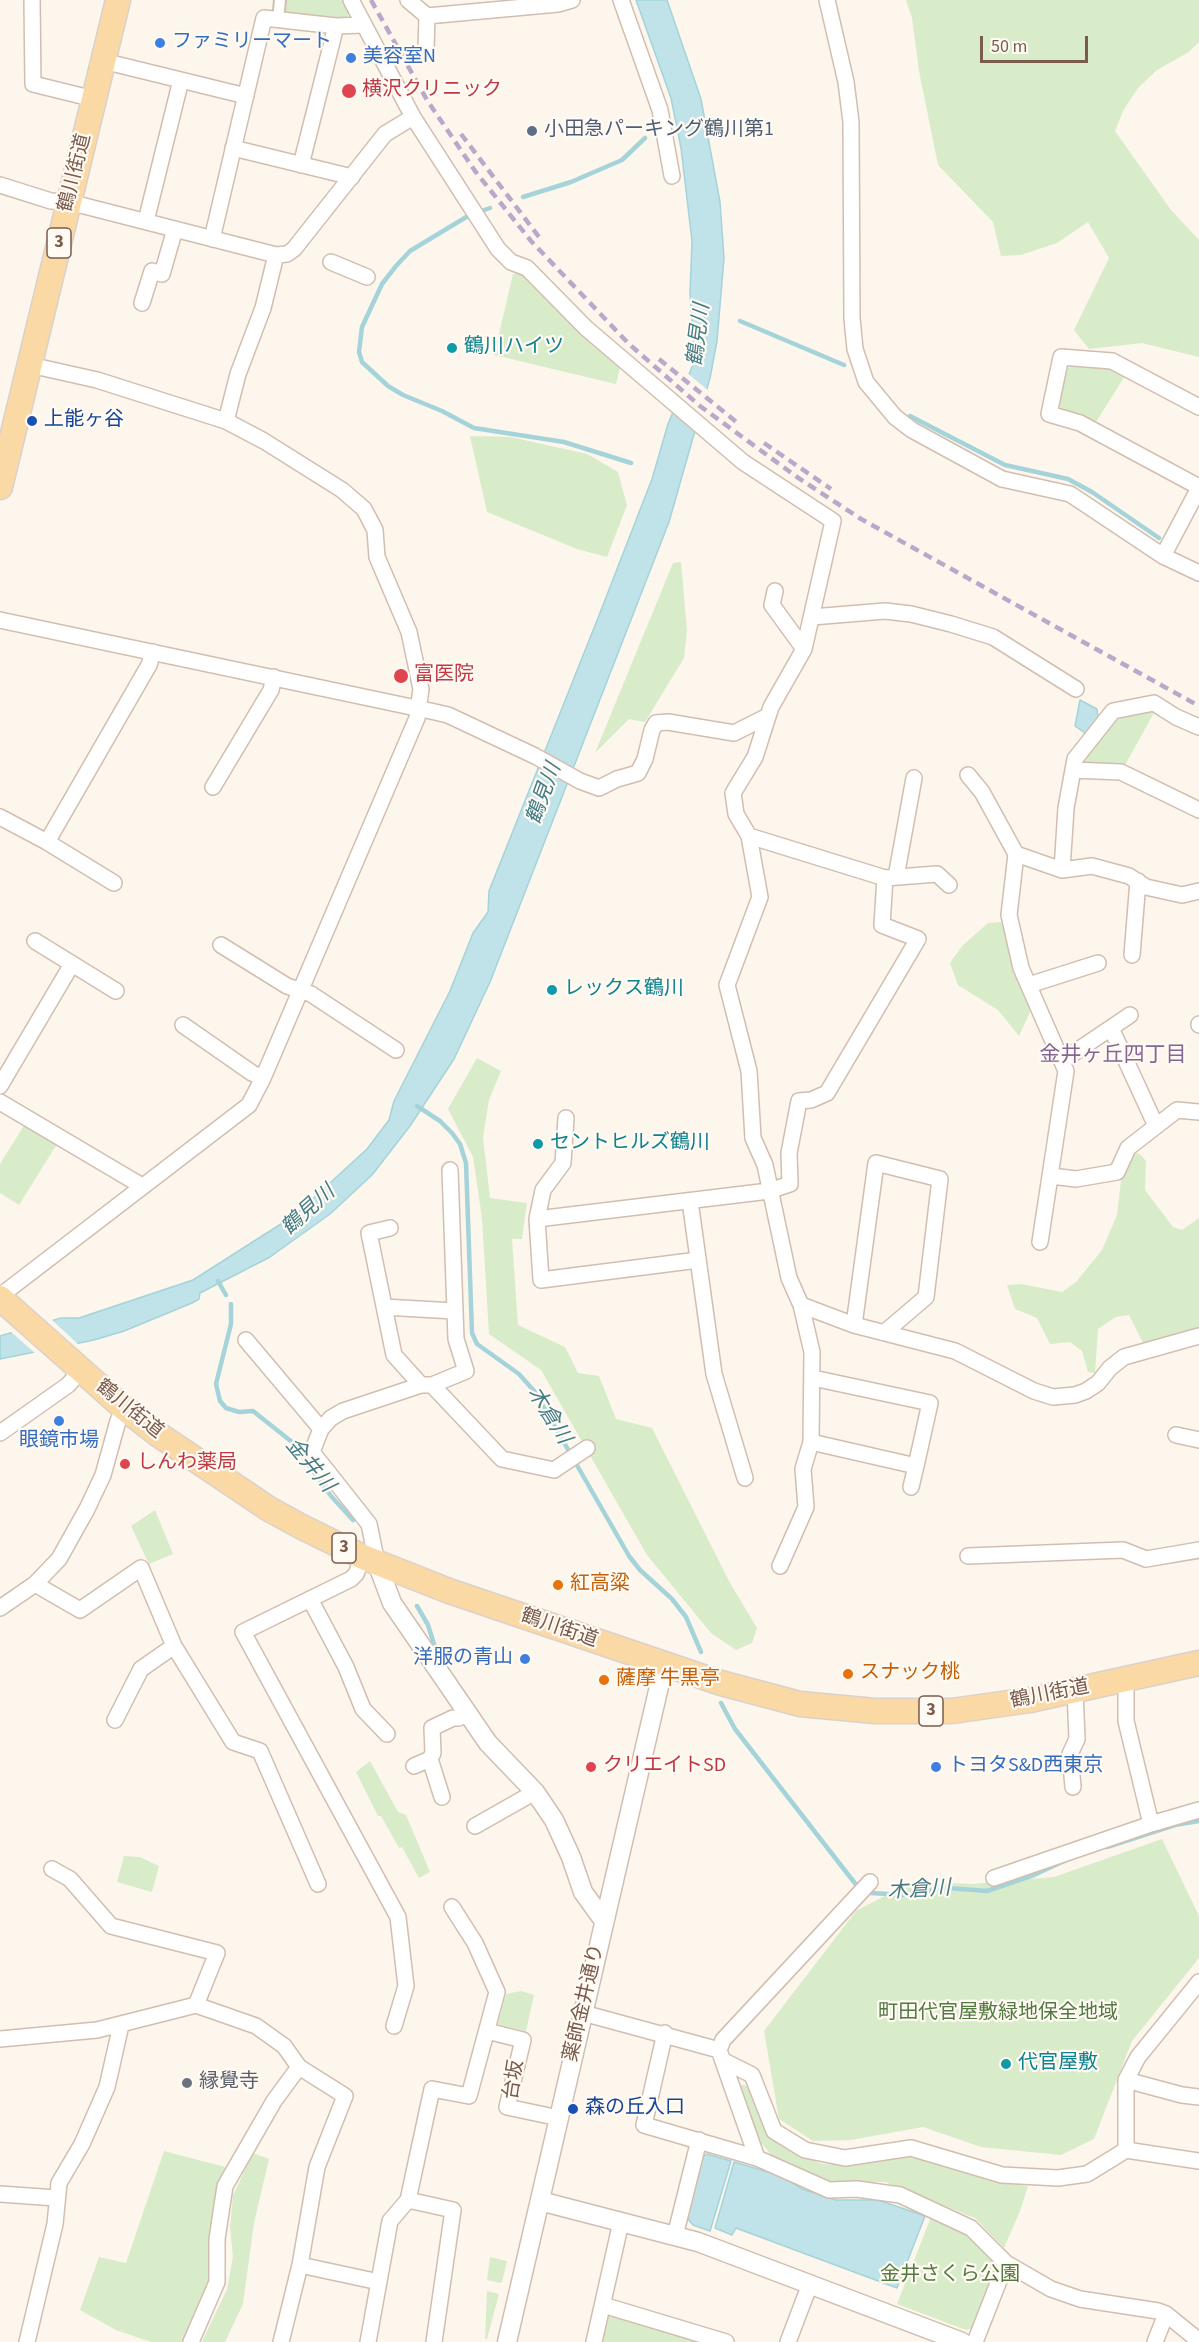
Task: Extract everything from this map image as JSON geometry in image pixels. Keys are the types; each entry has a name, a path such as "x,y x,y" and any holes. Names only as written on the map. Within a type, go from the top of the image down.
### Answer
{"main road":[{"name":"鶴川街道","path":"0,487 118,0"},
{"name":"鶴川街道","path":"0,1297 124,1408 186,1454 269,1509 370,1560 449,1591 755,1694 800,1704 875,1711 952,1711 1030,1700 1199,1664"}],"street":[{"path":"32,0 33,84 94,99"},
{"path":"278,20 280,0"},
{"path":"351,0 414,117 498,249 511,262 527,267 586,328 743,462 834,521 804,649 768,717 755,757 733,793 736,814 749,836 760,897 727,985 749,1071 753,1138 765,1165 789,1278 801,1305 812,1352 810,1442 802,1469 806,1507 780,1566"},
{"path":"408,0 427,16 558,4 572,0"},
{"path":"621,0 660,110 672,176"},
{"path":"828,0 846,81 851,123 852,318 855,349 866,382 895,417 912,430 1002,479 1070,494 1167,548 1199,573"},
{"path":"426,51 427,16"},
{"path":"212,238 264,18 336,26 363,25"},
{"path":"301,165 336,26"},
{"path":"103,62 246,96"},
{"path":"146,222 181,80"},
{"path":"0,185 51,201 69,202 276,255 287,254 294,249 385,134 414,117"},
{"path":"233,148 352,177"},
{"path":"142,303 152,271 162,273 175,229"},
{"path":"226,421 238,374 263,308 276,255"},
{"path":"331,262 367,277"},
{"path":"1167,548 1199,488 1080,423 1049,414 1061,357 1112,361 1199,407"},
{"path":"0,1297 249,1105 301,991 417,718 421,689 409,632 377,557 375,530 364,509 342,490 264,441 226,421 97,380 30,365"},
{"path":"775,591 772,605 804,649"},
{"path":"812,617 885,611 911,614 951,624 993,637 1076,689"},
{"path":"0,620 448,715 598,788 638,773 645,759 656,723 668,722 734,733 768,717"},
{"path":"47,842 149,664 153,652"},
{"path":"213,787 271,690 274,677"},
{"path":"1062,870 1066,808 1077,754 1113,711 1154,703 1176,717 1199,727"},
{"path":"1073,770 1121,772 1199,810"},
{"path":"968,775 982,792 1016,854 1009,915 1021,968 1066,1071 1040,1242"},
{"path":"537,1219 769,1191 790,1184 789,1152 799,1101 811,1100 826,1093 918,939 882,925 890,878 914,778"},
{"path":"0,817 114,882"},
{"path":"749,836 890,878 937,874 949,885"},
{"path":"1016,854 1062,870 1092,866 1129,876 1146,887 1182,895 1199,891"},
{"path":"1132,955 1138,881"},
{"path":"35,941 116,991"},
{"path":"221,945 287,986 311,994 396,1050"},
{"path":"1029,986 1098,963"},
{"path":"0,1086 72,964"},
{"path":"1062,1060 1130,1015"},
{"path":"183,1025 252,1073 263,1078"},
{"path":"1111,1028 1156,1126"},
{"path":"0,1102 142,1186"},
{"path":"1051,1176 1076,1179 1118,1172 1128,1148 1177,1110 1199,1112"},
{"path":"566,1118 563,1163 543,1190 537,1219 541,1280 698,1260"},
{"path":"854,1325 876,1163 940,1179 926,1298 884,1333"},
{"path":"450,1170 456,1339 466,1371 343,1411 331,1418 321,1429 312,1452 369,1524 370,1560 393,1603 488,1743 535,1792 554,1820 571,1857 583,1892 604,1921"},
{"path":"690,1201 714,1374 745,1478"},
{"path":"390,1228 369,1233 394,1355 502,1459 554,1470 584,1450"},
{"path":"801,1305 854,1325 955,1351 1034,1391 1053,1397 1075,1395 1086,1391 1098,1383 1110,1368 1124,1357 1199,1335"},
{"path":"384,1307 454,1311"},
{"path":"246,1340 321,1429"},
{"path":"0,1434 68,1385 72,1363"},
{"path":"813,1378 930,1403 911,1487"},
{"path":"0,1608 35,1584 59,1558 87,1509 103,1474 124,1408"},
{"path":"1176,1435 1199,1440"},
{"path":"810,1442 916,1466"},
{"path":"968,1556 1123,1550 1146,1559 1199,1550"},
{"path":"370,1560 351,1579 243,1632 398,1917 412,1983 394,2026"},
{"path":"35,1584 80,1610 141,1568 174,1646 233,1742 260,1751 318,1884"},
{"path":"310,1599 346,1667 363,1708 387,1734"},
{"path":"115,1720 141,1669 174,1646"},
{"name":"薬師金井通り","path":"507,2342 664,1665"},
{"path":"1126,1680 1126,1721 1151,1824"},
{"path":"1073,1787 1070,1755 1077,1739 1076,1691"},
{"path":"414,1766 430,1759 433,1753 432,1728 468,1713"},
{"path":"430,1759 442,1797"},
{"path":"1055,1763 1070,1761"},
{"path":"475,1826 535,1792"},
{"path":"994,1878 1151,1824 1199,1810"},
{"path":"52,1869 70,1879 111,1926 217,1953 196,2005"},
{"path":"757,2158 722,2055 723,2040 870,1882"},
{"path":"368,2342 390,2221 408,2200 432,2089 469,2096 497,1992 475,1943 452,1907"},
{"path":"1126,2150 1126,2080 1138,2058 1199,1982"},
{"path":"0,2039 52,2036 121,2025 196,2005 256,2025 284,2046 299,2067 345,2096 317,2167 300,2265 281,2342"},
{"path":"583,2013 665,2034 722,2055 752,2075 774,2131 805,2150 845,2158 911,2148 1002,2175 1058,2178 1087,2174 1126,2150 1199,2162"},
{"path":"27,2342 55,2224 58,2183 82,2144 108,2087 121,2025"},
{"name":"台坂","path":"487,2031 523,2040 507,2107 559,2118"},
{"path":"665,2034 644,2125 757,2158 829,2190 857,2189 900,2195 971,2228 1006,2263 1051,2289 1080,2299 1158,2310 1199,2341"},
{"path":"191,2342 217,2282 217,2239 225,2186 274,2101 299,2067"},
{"path":"1126,2080 1182,2095 1199,2097"},
{"path":"675,2236 699,2140"},
{"path":"0,2194 56,2198"},
{"path":"408,2200 453,2210 434,2342"},
{"path":"540,2201 698,2242 962,2342"},
{"path":"594,2342 621,2222"},
{"path":"975,2342 1006,2263"},
{"path":"300,2265 379,2282"},
{"path":"788,2342 810,2284"},
{"path":"603,2305 726,2342"},
{"path":"1155,2342 1166,2314"}],"green space":[{"path":"284,0 343,0 349,14 344,22 283,14"},
{"path":"906,0 1199,0 1199,42 1189,52 1157,70 1138,88 1124,109 1115,131 1171,210 1199,240 1199,357 1142,343 1089,349 1074,330 1109,258 1088,222 1057,243 1021,255 1001,256 993,222 938,165 919,71 912,18"},
{"path":"523,272 580,332 620,368 616,384 494,355 513,274"},
{"path":"1083,364 1114,369 1125,376 1096,422 1083,415 1061,409 1059,401 1068,368"},
{"path":"470,436 511,437 587,454 618,472 627,505 607,557 577,549 487,512"},
{"path":"681,562 687,630 684,658 645,722 629,719 595,753 673,563"},
{"path":"1151,709 1155,711 1125,765 1083,764 1082,760 1120,716"},
{"path":"1002,922 1030,1012 1019,1036 998,1010 958,985 950,963 962,946 988,923"},
{"path":"477,1058 501,1071 489,1100 483,1137 490,1198 527,1203 522,1239 512,1239 518,1325 565,1347 578,1373 599,1376 616,1419 652,1428 730,1583 757,1628 752,1643 736,1650 711,1633 647,1555 541,1370 489,1334 482,1218 473,1157 448,1109"},
{"path":"25,1124 57,1144 19,1205 0,1193 0,1164"},
{"path":"1134,1152 1146,1161 1145,1190 1173,1227 1182,1230 1199,1218 1199,1328 1143,1343 1129,1315 1116,1317 1098,1329 1095,1373 1088,1372 1082,1351 1070,1342 1050,1344 1037,1318 1015,1309 1007,1285 1021,1284 1062,1292 1076,1282 1102,1250 1117,1215 1121,1180"},
{"path":"155,1510 173,1554 149,1564 131,1526"},
{"path":"370,1761 398,1812 406,1815 430,1872 419,1878 402,1847 399,1848 381,1816 378,1816 356,1772"},
{"name":"町田代官屋敷緑地保全地域","path":"1162,1839 1199,1916 1199,1958 1132,2041 1094,2139 1061,2155 981,2147 923,2127 851,2140 813,2141 779,2119 764,2031 856,1911 913,1881 972,1884 1054,1877"},
{"path":"124,1856 140,1857 159,1866 152,1892 117,1882"},
{"path":"521,1991 534,1995 526,2031 498,2024 506,1994"},
{"path":"738,2084 747,2086 768,2135 802,2156 822,2164 844,2165 907,2156 994,2182 1028,2186 1004,2248 975,2218 885,2182 834,2182 811,2177 772,2156 755,2135"},
{"path":"164,2151 225,2167 217,2188 211,2277 182,2342 151,2342 116,2330 80,2310 99,2257 126,2263"},
{"path":"253,2153 269,2159 254,2223 243,2304 225,2342 202,2342 227,2289 233,2257 230,2228 233,2195"},
{"name":"金井さくら公園","path":"931,2217 970,2235 993,2260 994,2271 972,2328 966,2330 897,2304"},
{"path":"490,2257 507,2261 500,2283 487,2280"},
{"path":"487,2291 499,2294 487,2339 485,2339"},
{"path":"608,2315 699,2342 602,2342"}],"water":[{"name":"鶴見川","path":"636,0 667,0 701,99 720,202 724,258 717,341 710,378 669,522 490,982 454,1059 410,1126 372,1175 330,1214 270,1257 200,1293 199,1299 192,1303 124,1331 94,1340 0,1359 0,1336 61,1318 79,1318 193,1280 295,1215 367,1149 389,1120 394,1101 450,991 473,933 488,912 489,891 652,479 668,424 695,360 690,294 692,241 681,148 671,98"},
{"path":"1080,700 1097,709 1098,718 1085,733 1075,726"},
{"path":"707,2154 731,2161 710,2231 693,2225 687,2218 702,2157"},
{"path":"734,2162 782,2176 802,2189 836,2200 878,2200 925,2216 897,2288 736,2228 732,2235 715,2228"}],"pier":[{"path":"686,372 709,391 702,416 677,395"},
{"path":"50,1318 80,1346 36,1354 10,1331"}],"waterway":[{"path":"523,197 571,182 622,160 645,138"},
{"path":"490,208 468,216 410,251 396,266 382,284 362,327 359,352 362,362 388,386 403,395 442,411 474,428 564,442 631,463"},
{"path":"740,321 844,365"},
{"path":"910,416 1005,465 1068,479 1092,492 1159,538"},
{"name":"木倉川","path":"417,1106 440,1121 452,1133 460,1144 466,1163 472,1333 477,1344 519,1374 535,1392 629,1556 640,1570 672,1599 686,1617 701,1652"},
{"name":"金井川","path":"218,1281 226,1295"},
{"name":"金井川","path":"231,1304 231,1324 216,1384 220,1401 226,1408 239,1412 253,1411 292,1442 331,1496 353,1520"},
{"name":"金井川","path":"417,1606 428,1625 434,1644 447,1662"},
{"name":"木倉川","path":"721,1703 735,1729 850,1877 858,1887 871,1893 905,1895 947,1888 987,1891 1034,1875 1064,1861"},
{"name":"木倉川","path":"1107,1847 1175,1825 1199,1821"}],"railway":[{"path":"371,0 427,100 475,171 531,241 629,344 700,406 797,477 861,519 1199,706"},
{"path":"461,134 539,237"},
{"path":"659,359 740,425"},
{"path":"764,443 831,489"}],"place":[{"name":"ファミリーマート","path":"160,43"},
{"name":"美容室N","path":"351,58"},
{"name":"横沢クリニック","path":"349,91"},
{"name":"小田急パーキング鶴川第1","path":"532,131"},
{"name":"鶴川ハイツ","path":"452,348"},
{"name":"上能ヶ谷","path":"32,421"},
{"name":"富医院","path":"401,676"},
{"name":"レックス鶴川","path":"552,990"},
{"name":"セントヒルズ鶴川","path":"538,1144"},
{"name":"眼鏡市場","path":"59,1421"},
{"name":"しんわ薬局","path":"125,1464"},
{"name":"紅高粱","path":"558,1585"},
{"name":"洋服の青山","path":"525,1659"},
{"name":"スナック桃","path":"848,1674"},
{"name":"薩摩 牛黒亭","path":"604,1680"},
{"name":"クリエイトSD","path":"591,1767"},
{"name":"トヨタS&D西東京","path":"936,1767"},
{"name":"代官屋敷","path":"1006,2064"},
{"name":"縁覺寺","path":"187,2083"},
{"name":"森の丘入口","path":"573,2109"}],"district":[{"name":"金井ヶ丘四丁目","path":"1113,1056"}]}
